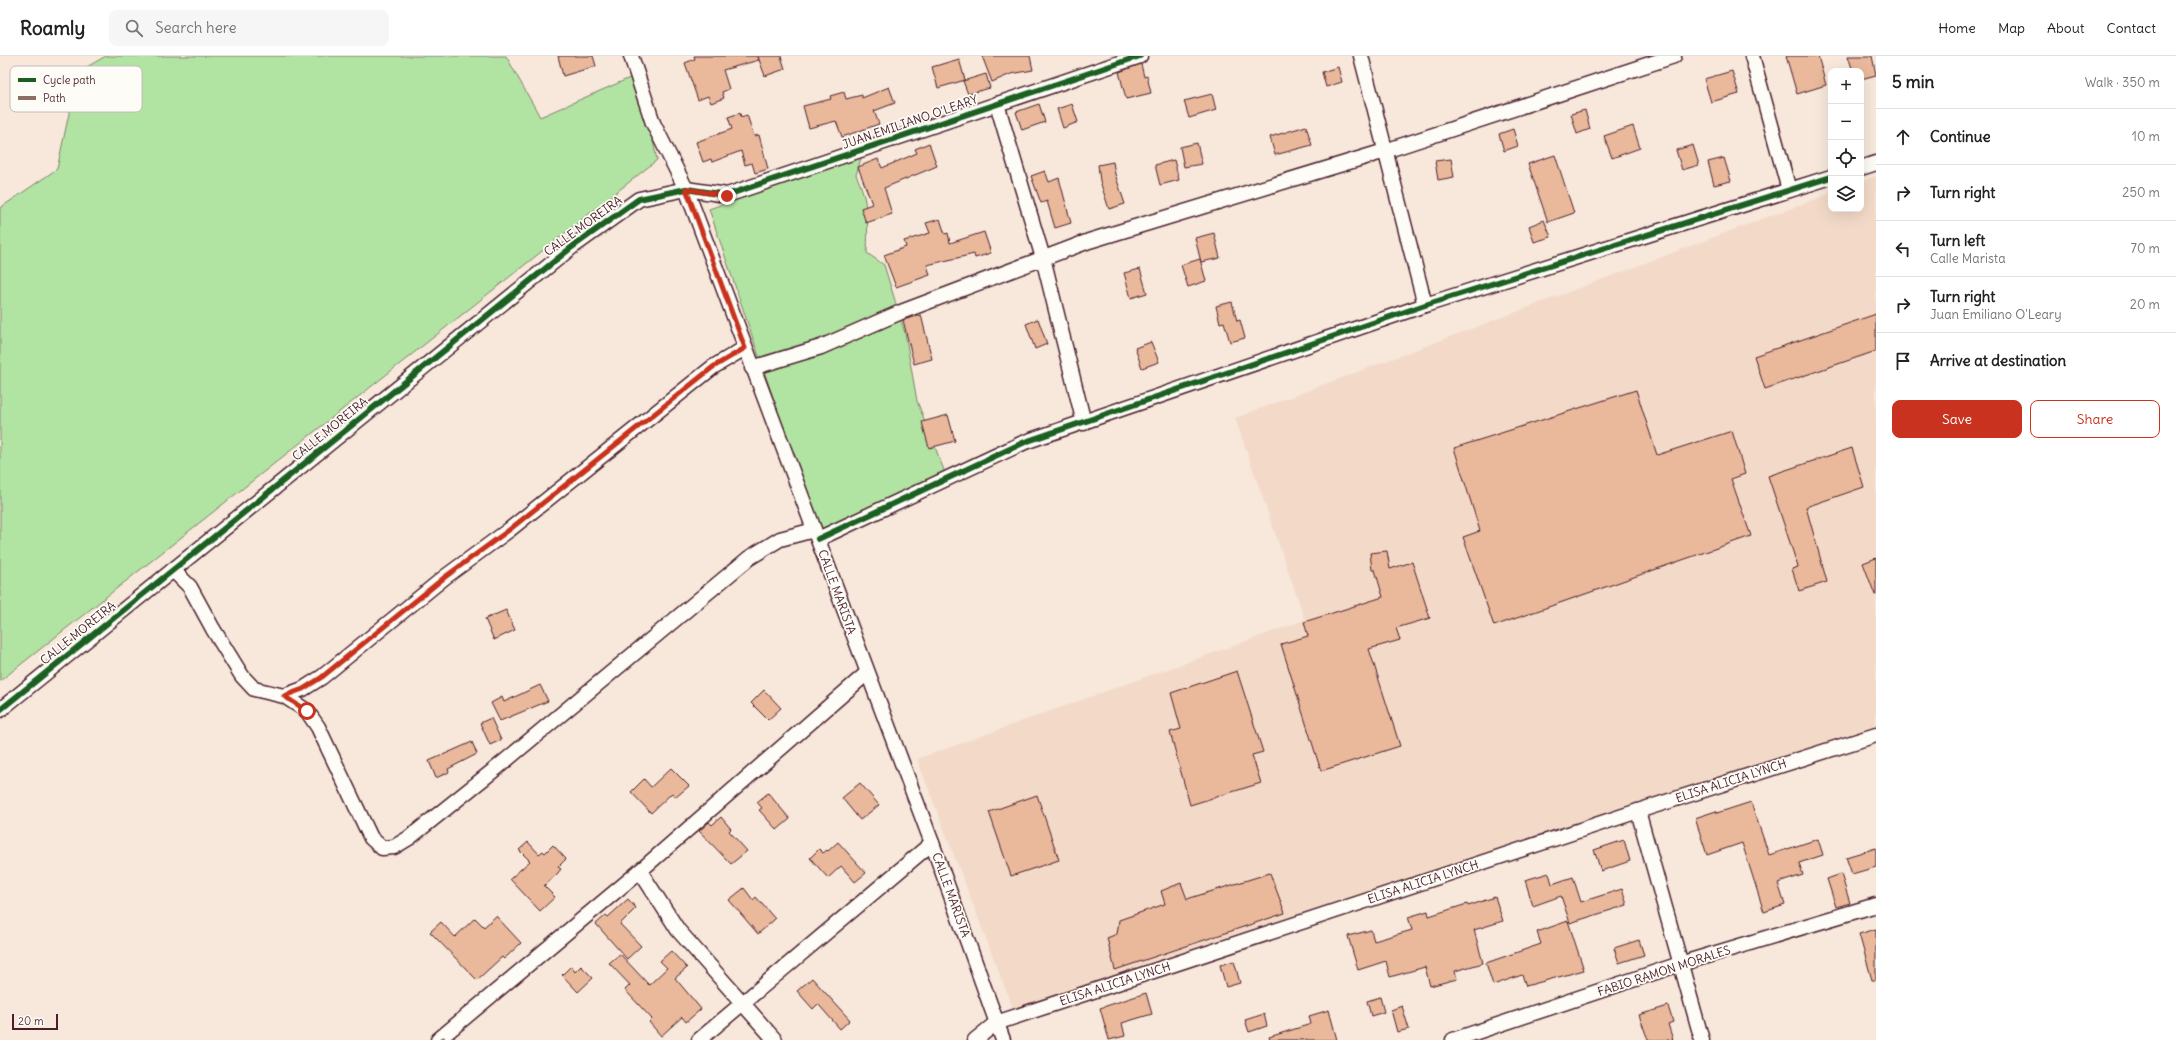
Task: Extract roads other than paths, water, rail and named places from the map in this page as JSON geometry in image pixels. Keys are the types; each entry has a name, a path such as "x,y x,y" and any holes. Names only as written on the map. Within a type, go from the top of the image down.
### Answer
{"street":[{"name":"CALLE MARISTA","path":"631,56 653,123 686,189 752,368 932,843 1003,1040"},
{"name":"JUAN EMILIANO O'LEARY","path":"686,189 727,196 1140,56"},
{"path":"1361,56 1425,304"},
{"path":"752,368 821,347 901,312 1089,241 1385,151 1674,56"},
{"path":"1752,56 1789,190"},
{"path":"997,104 1043,258 1084,423"},
{"path":"1864,167 1876,163"},
{"path":"173,570 190,587 213,629 242,676 254,689 284,696 307,711 318,727 371,838 382,848 394,847 409,838 499,766 750,558 780,540 816,535 1025,442 1084,423 1300,346 1425,304 1828,178"},
{"name":"CALLE MOREIRA","path":"0,710 572,246 639,199 686,189"},
{"path":"284,696 303,689 322,677 445,577 509,530 713,367 745,348"},
{"path":"438,1040 640,871 867,673"},
{"name":"ELISA ALICIA LYNCH","path":"975,1040 996,1023 1638,811 1876,735"},
{"path":"1638,811 1702,1040"},
{"path":"699,1040 932,843"},
{"path":"640,871 678,930 744,1002 775,1040"},
{"name":"FABIO RAMON MORALES","path":"1453,1040 1680,964 1876,905"}]}
